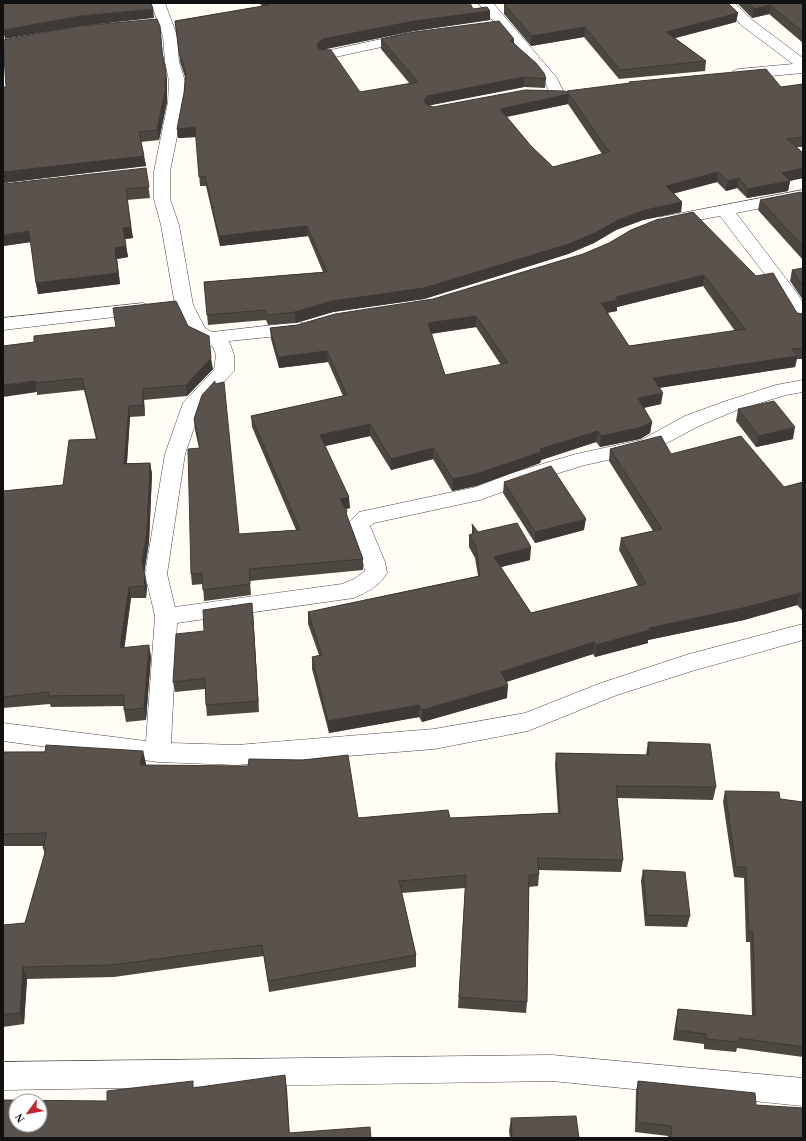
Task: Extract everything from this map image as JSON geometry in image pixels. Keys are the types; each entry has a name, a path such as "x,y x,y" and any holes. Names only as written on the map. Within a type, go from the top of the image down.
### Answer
{"street":[{"path":"158,3 157,22 170,36 172,62 177,81 176,102 154,172 170,226 171,306 198,332 221,344 224,356 224,371 193,403 175,454 156,574 166,616 158,752"},
{"path":"485,3 552,81 558,94"},
{"path":"727,3 746,22 803,66"},
{"path":"488,26 503,24"},
{"path":"326,55 420,35"},
{"path":"725,75 803,66"},
{"path":"650,225 803,194"},
{"path":"724,209 788,293 803,319"},
{"path":"3,324 171,306"},
{"path":"209,338 297,329 316,324"},
{"path":"166,616 346,592 362,585 376,573 374,562 359,524 366,517 480,493 519,478 583,459 647,445 692,421 730,406 783,389 803,386"},
{"path":"3,732 158,752 237,755 434,739 528,722 609,689 689,663 803,632"},
{"path":"3,1076 552,1068 803,1092"}],"building":[{"path":"3,3 151,3 153,9 79,16 3,30"},
{"path":"267,3 470,3 473,9 487,7 490,11 414,21 323,39 319,42 317,46 319,49 331,50 360,92 418,82 381,39 414,32 499,21 514,39 510,40 536,63 544,73 546,79 524,77 427,96 424,100 426,104 433,107 525,90 565,91 568,93 567,91 630,83 629,82 766,69 781,87 803,84 803,137 787,139 803,153 803,168 782,173 790,181 748,189 739,178 728,181 718,172 666,186 682,202 645,210 618,220 595,233 569,244 424,288 332,301 295,312 267,315 265,310 207,315 204,282 327,272 307,226 219,236 205,176 199,177 195,127 177,129 184,93 186,72 179,52 175,21 269,5","holes":["569,94 609,152 553,167 531,146 500,109"]},
{"path":"728,3 738,13 666,32 706,61 620,70 585,27 532,36 504,4"},
{"path":"748,3 803,3 803,32 770,5 754,9"},
{"path":"157,19 160,26 162,52 166,71 165,91 157,130 139,132 144,156 3,172 3,87 6,87 3,40 80,26"},
{"path":"146,168 149,187 126,189 131,227 123,228 126,246 115,248 118,273 36,283 29,231 3,235 3,184"},
{"path":"801,192 803,194 803,246 760,200"},
{"path":"693,212 756,276 773,273 797,313 803,314 803,348 792,349 797,356 653,378 663,393 638,398 652,422 642,427 601,436 598,431 540,449 541,452 476,474 453,479 433,448 391,459 370,424 320,435 349,497 340,499 347,511 346,513 363,559 249,569 250,584 203,590 202,573 191,574 188,449 200,448 194,419 202,395 215,381 215,384 224,382 239,534 300,530 251,416 347,395 327,351 278,357 270,328 297,325 335,314 433,299 583,254 609,243 631,230 656,220","holes":["704,275 745,329 629,346 601,303 618,300 616,297","476,316 508,363 445,375 428,323"]},
{"path":"803,268 803,286 792,270"},
{"path":"176,301 188,326 209,336 211,358 186,385 143,389 143,405 129,406 124,464 150,463 147,531 142,562 145,576 144,586 129,587 120,648 149,645 144,708 124,710 124,695 48,696 49,692 3,697 3,491 63,485 69,440 97,439 82,378 3,385 3,346 34,342 34,336 116,327 113,308"},
{"path":"774,401 795,427 759,436 738,409"},
{"path":"661,436 671,454 741,436 784,487 803,482 803,595 800,593 747,607 649,628 650,630 596,645 594,642 501,672 508,685 422,710 419,705 328,721 312,657 322,655 308,612 480,576 476,546 469,535 474,533 472,524 478,532 517,523 531,547 494,557 531,613 646,584 621,538 662,529 610,449"},
{"path":"551,466 586,519 535,532 504,482"},
{"path":"252,603 258,701 206,705 205,678 173,682 176,634 204,631 203,610"},
{"path":"648,742 710,744 716,787 616,786 623,860 537,858 539,874 529,875 527,1002 459,997 466,875 399,881 416,955 268,981 262,945 112,965 23,967 20,1013 3,1015 3,925 25,923 46,849 43,848 47,833 3,834 3,752 45,752 46,745 143,751 140,765 248,766 249,759 303,760 348,755 358,818 448,810 450,818 560,813 556,753 649,755"},
{"path":"725,791 779,792 780,799 803,802 803,1047 739,1038 739,1042 706,1039 706,1034 676,1030 678,1009 755,1016 753,932 749,932 746,867 736,867"},
{"path":"643,870 685,872 690,916 647,915"},
{"path":"285,1075 289,1133 370,1127 371,1138 3,1138 3,1100 8,1100 8,1133 48,1133 48,1100 107,1101 107,1091 193,1081 193,1088"},
{"path":"638,1081 755,1093 756,1105 803,1108 803,1138 672,1138 671,1126 637,1122"},
{"path":"576,1116 579,1138 512,1138 511,1118"}]}
